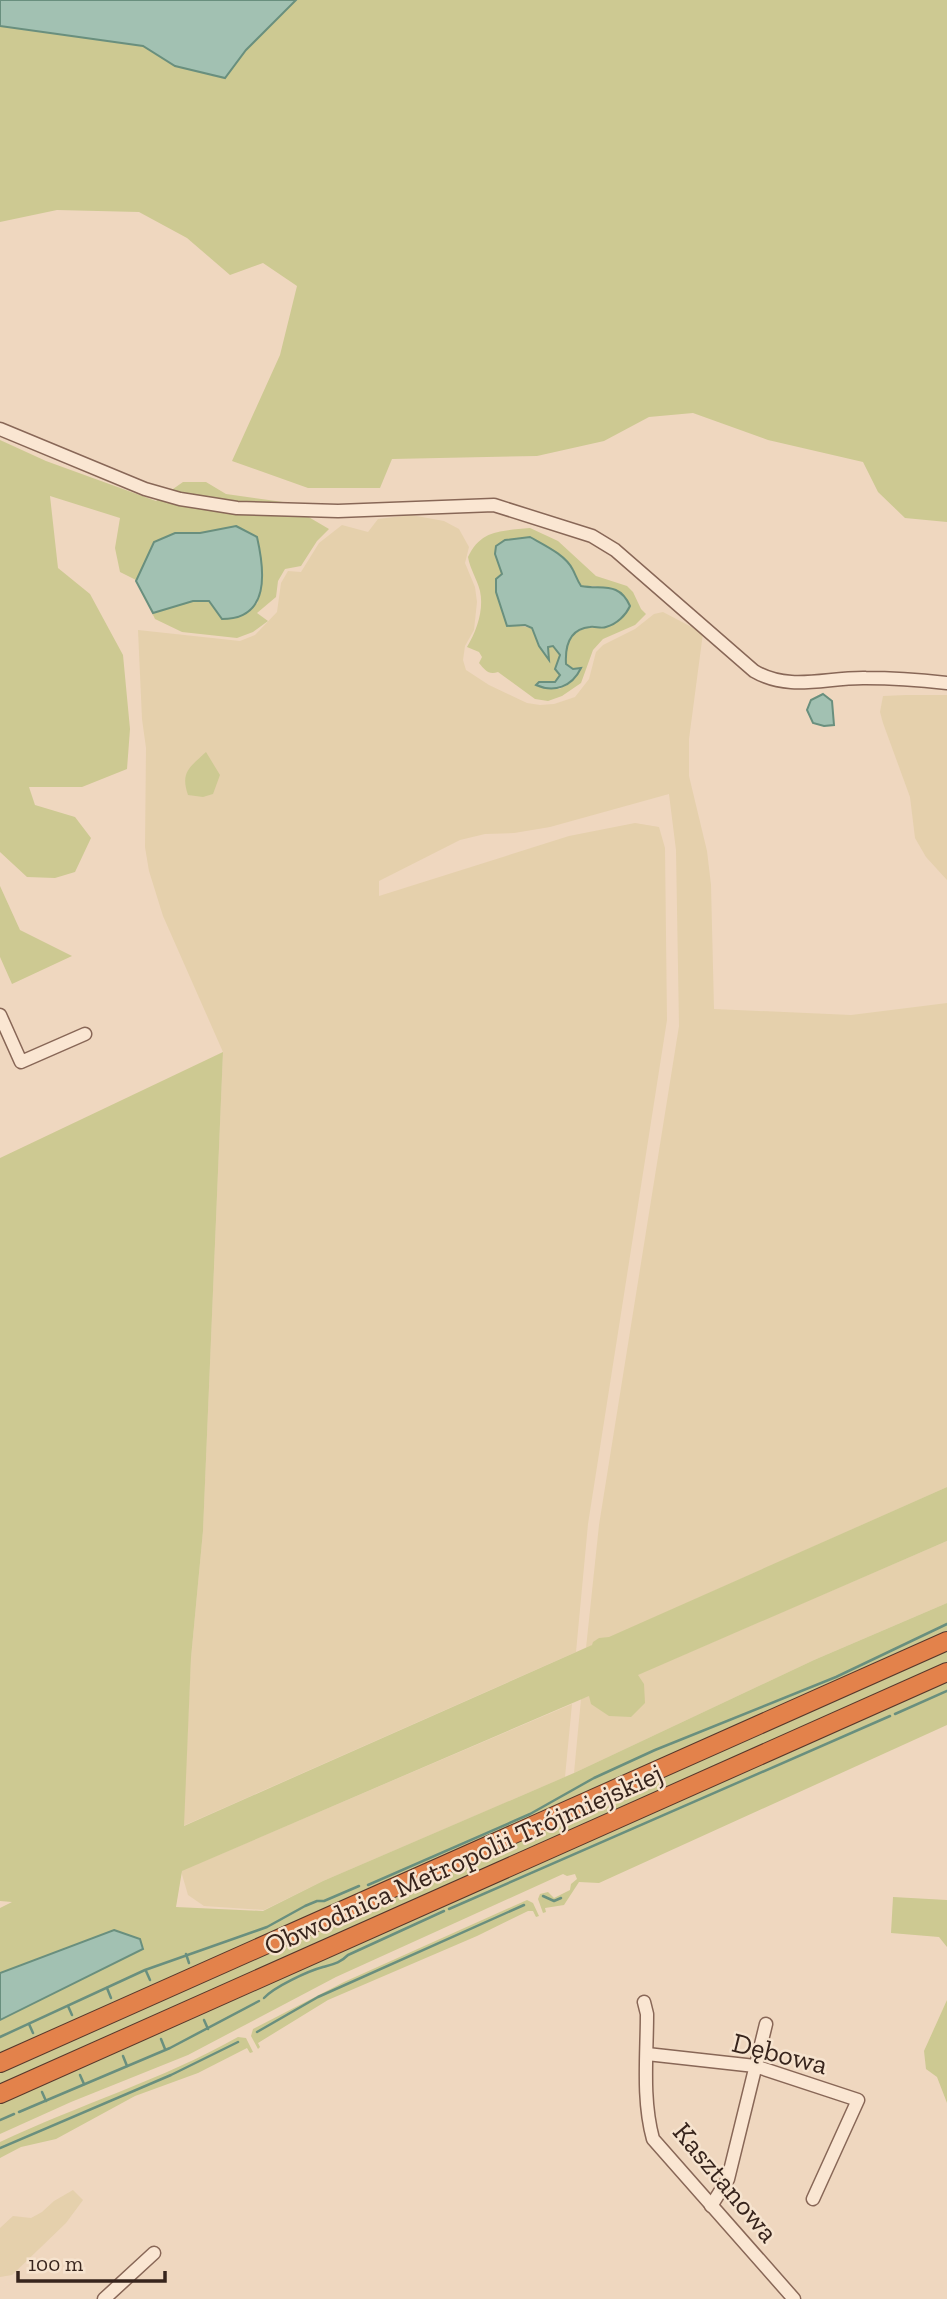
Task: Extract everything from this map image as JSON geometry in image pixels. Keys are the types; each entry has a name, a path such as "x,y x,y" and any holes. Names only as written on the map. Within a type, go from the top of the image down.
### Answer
{"highway":[{"name":"Obwodnica Metropolii Trójmiejskiej","path":"0,2063 947,1642"},
{"name":"Obwodnica Metropolii Trójmiejskiej","path":"0,2094 947,1672"}],"street":[{"path":"0,429 145,489 180,499 237,508 338,511 494,505 592,536 615,550 754,671 770,680 788,682 863,678 947,683"},
{"path":"0,1014 5,1038 21,1062 85,1034"},
{"name":"Kasztanowa","path":"644,2002 647,2014 646,2101 653,2139 794,2299"},
{"path":"711,2206 728,2179 766,2024"},
{"name":"Dębowa","path":"647,2054 755,2066 858,2100 813,2199"},
{"path":"104,2299 154,2253"}],"shaded area":[{"path":"0,0 296,0 246,50 225,78 175,66 143,46 0,26"},
{"path":"296,0 947,0 947,522 905,518 878,492 863,462 768,440 693,413 649,417 604,441 537,456 392,459 380,488 308,488 232,461 280,355 297,286 263,263 230,275 187,238 139,212 57,210 0,222 0,26 143,46 175,66 225,78 246,50"},
{"path":"0,440 46,461 156,501 183,482 206,482 226,494 283,502 329,529 317,541 301,566 285,569 278,581 276,597 257,613 268,621 253,632 237,638 182,632 155,619 136,580 120,572 115,548 120,518 50,496 58,568 90,594 123,655 130,729 127,769 82,787 29,787 35,805 75,817 91,838 75,872 55,878 27,877 0,852","holes":["236,526 261,558 262,585 257,604 193,601 175,533 200,533"]},
{"path":"411,515 444,521 459,529 469,547 465,563 475,587 477,602 474,630 465,646 463,660 466,670 489,685 527,703 554,704 575,697 589,679 596,652 603,645 635,629 654,614 663,612 703,633 689,739 689,776 707,851 711,885 714,1009 851,1015 947,1003 947,1487 586,1648 599,1525 679,1026 676,850 669,794 550,827 514,833 485,834 460,840 379,881 379,896 569,836 635,823 659,827 665,848 667,1020 588,1524 576,1652 183,1826 191,1658 203,1531 223,1052 163,916 149,871 145,847 146,748 138,630 240,641 255,635 277,612 281,583 288,571 301,572 319,543 342,525 368,532 378,519"},
{"path":"236,526 257,537 260,551 260,591 249,611 238,617 222,619 209,601 193,601 153,613 136,581 154,542 175,533 200,533"},
{"path":"530,528 558,541 596,576 627,586 646,614 635,625 603,639 593,650 581,683 562,696 548,701 535,699 498,672 487,671 479,663 482,657 479,652 467,647 477,627 481,605 480,591 468,557 486,536","holes":["530,537 565,560 581,586 595,586 625,596 606,627 580,630 571,638 566,664 577,676 559,689 549,682 555,682 561,675 558,671 561,655 553,646 548,647 548,659 532,628 513,625 496,579 502,574 495,554"]},
{"path":"530,537 565,560 581,586 615,590 626,598 630,606 624,616 614,624 604,628 583,628 573,635 566,651 566,664 573,669 581,668 573,680 562,687 536,685 539,682 555,682 560,675 555,669 560,655 553,646 548,647 549,660 539,646 532,628 525,625 507,626 496,592 496,579 502,574 495,554 496,546 505,540"},
{"path":"823,694 832,701 834,725 813,723 807,710 811,700"},
{"path":"947,695 947,880 926,857 915,838 910,797 880,712 883,696"},
{"path":"206,752 220,775 213,794 203,797 188,795 185,781 188,770"},
{"path":"0,886 20,930 72,956 12,984 0,957"},
{"path":"223,1052 203,1531 191,1658 184,1826 592,1645 599,1638 609,1637 947,1487 947,1541 638,1675 644,1684 645,1703 631,1717 609,1716 591,1704 589,1696 182,1871 176,1907 263,1911 323,1881 574,1773 814,1660 947,1603 947,1632 0,2053 0,2020 144,1948 114,1930 0,1973 0,1908 12,1902 0,1901 0,1158"},
{"path":"947,1541 947,1603 814,1660 574,1773 581,1699"},
{"path":"947,1648 947,1666 0,2087 0,2069"},
{"path":"947,1682 947,1725 599,1883 579,1882 564,1905 545,1908 546,1912 543,1913 538,1899 540,1894 548,1892 554,1898 570,1890 571,1884 577,1879 575,1874 563,1874 336,1977 188,2055 0,2134 0,2103"},
{"path":"572,1704 565,1777 323,1881 264,1910 204,1906 188,1895 181,1871"},
{"path":"893,1897 947,1900 947,1947 939,1937 891,1933"},
{"path":"527,1900 533,1903 539,1916 536,1917 533,1911 528,1911 477,1936 328,2000 258,2043 258,2049 251,2036 253,2029 344,1982"},
{"path":"114,1930 140,1939 143,1949 0,2020 0,1973"},
{"path":"947,2000 947,2103 937,2077 926,2069 924,2051"},
{"path":"238,2037 246,2038 253,2052 250,2053 247,2048 198,2073 135,2096 56,2139 21,2147 0,2158 0,2142 180,2066"},
{"path":"73,2190 83,2200 66,2223 12,2275 0,2277 0,2228 13,2216 31,2218"}],"waterway":[{"path":"368,1885 530,1814 594,1778 655,1750 836,1677 947,1624"},
{"path":"895,1714 947,1691"},
{"path":"449,1909 890,1716"},
{"path":"0,2037 145,1970 267,1927 305,1906 359,1886"},
{"path":"543,1896 554,1901 561,1898"},
{"path":"257,2032 318,1997 524,1905"},
{"path":"264,1998 292,1980 337,1963 348,1955 444,1911"},
{"path":"186,1954 189,1963"},
{"path":"146,1971 150,1980"},
{"path":"107,1988 111,1998"},
{"path":"19,2112 170,2048 259,2001"},
{"path":"68,2006 72,2015"},
{"path":"204,2020 208,2029"},
{"path":"29,2024 33,2033"},
{"path":"161,2039 165,2049"},
{"path":"0,2148 171,2075 238,2042"},
{"path":"123,2056 127,2066"},
{"path":"80,2075 84,2084"},
{"path":"42,2092 46,2101"},
{"path":"0,2120 14,2114"}]}
